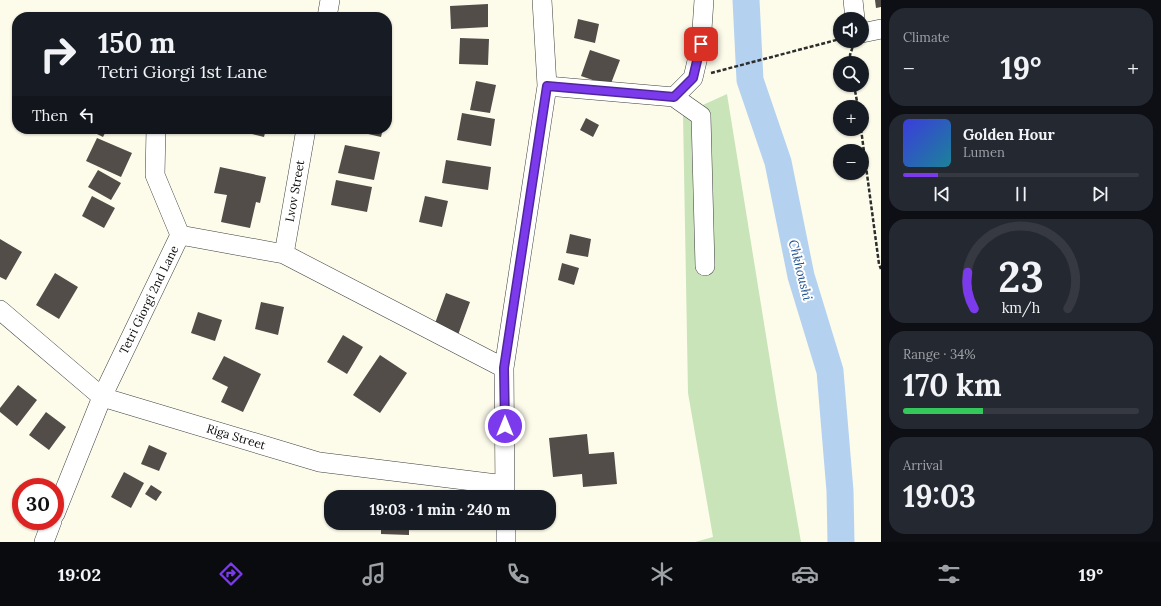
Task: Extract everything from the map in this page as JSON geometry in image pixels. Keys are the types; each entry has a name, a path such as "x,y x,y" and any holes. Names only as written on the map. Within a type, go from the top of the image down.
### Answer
{"street":[{"path":"328,12 330,0"},
{"path":"505,490 504,368 547,86 542,0"},
{"path":"674,97 693,78 701,44 704,0"},
{"path":"853,0 854,12"},
{"path":"869,32 881,29"},
{"path":"547,86 674,97 701,116 705,266"},
{"path":"156,134 155,175 180,235"},
{"name":"Lvov Street","path":"284,254 305,134"},
{"name":"Tetri Giorgi 2nd Lane","path":"64,492 102,397 180,235 284,254 504,368"},
{"name":"Riga Street","path":"0,310 102,397 319,462 499,490"},
{"path":"44,542 49,530"},
{"path":"506,530 506,542"}],"path":[{"path":"693,78 833,41"},
{"path":"861,136 881,269"}],"green space":[{"path":"727,94 801,542 695,542 713,537 688,393 683,114"}],"building":[{"path":"875,0 881,0 881,7 876,8"},
{"path":"488,4 488,27 451,29 450,6"},
{"path":"578,19 599,24 595,43 574,38"},
{"path":"460,38 489,39 488,65 459,64"},
{"path":"590,50 620,60 610,86 581,76"},
{"path":"476,81 496,85 490,113 470,110"},
{"path":"462,113 495,119 491,146 457,140"},
{"path":"586,118 599,125 593,137 580,130"},
{"path":"97,134 104,134 103,137"},
{"path":"252,134 265,134 264,137"},
{"path":"368,134 382,134 381,137"},
{"path":"97,138 132,153 121,177 86,161"},
{"path":"345,145 380,152 374,180 338,173"},
{"path":"446,160 491,167 488,190 442,183"},
{"path":"220,167 266,177 260,203 256,202 250,228 221,222 227,195 214,193"},
{"path":"98,170 121,183 111,200 88,187"},
{"path":"336,180 372,187 367,212 331,205"},
{"path":"92,196 115,208 104,228 82,216"},
{"path":"425,196 448,201 442,227 419,222"},
{"path":"570,234 591,239 588,257 566,253"},
{"path":"0,239 22,252 6,280 0,277"},
{"path":"562,263 579,268 574,285 558,280"},
{"path":"55,273 78,287 59,319 36,305"},
{"path":"446,293 470,302 458,335 434,326"},
{"path":"261,302 284,307 278,335 255,329"},
{"path":"198,312 222,320 215,341 191,333"},
{"path":"343,335 363,347 347,374 327,362"},
{"path":"380,355 407,373 380,413 353,395"},
{"path":"224,356 261,374 243,412 221,402 228,387 212,379"},
{"path":"18,385 37,400 17,426 0,412 0,408"},
{"path":"46,412 66,427 49,450 29,435"},
{"path":"587,434 589,454 614,452 617,484 583,487 582,474 553,477 549,438"},
{"path":"149,445 167,453 159,471 141,464"},
{"path":"124,472 144,483 131,508 111,497"},
{"path":"151,485 162,492 156,501 145,494"},
{"path":"381,530 409,530 409,535 381,534"}],"waterway":[{"name":"Chkhoushi","path":"746,0 750,80 778,162 801,276 830,371 840,491 841,542"}],"route":[{"path":"505,426 504,368 547,86 674,97 693,78 701,44"}]}
